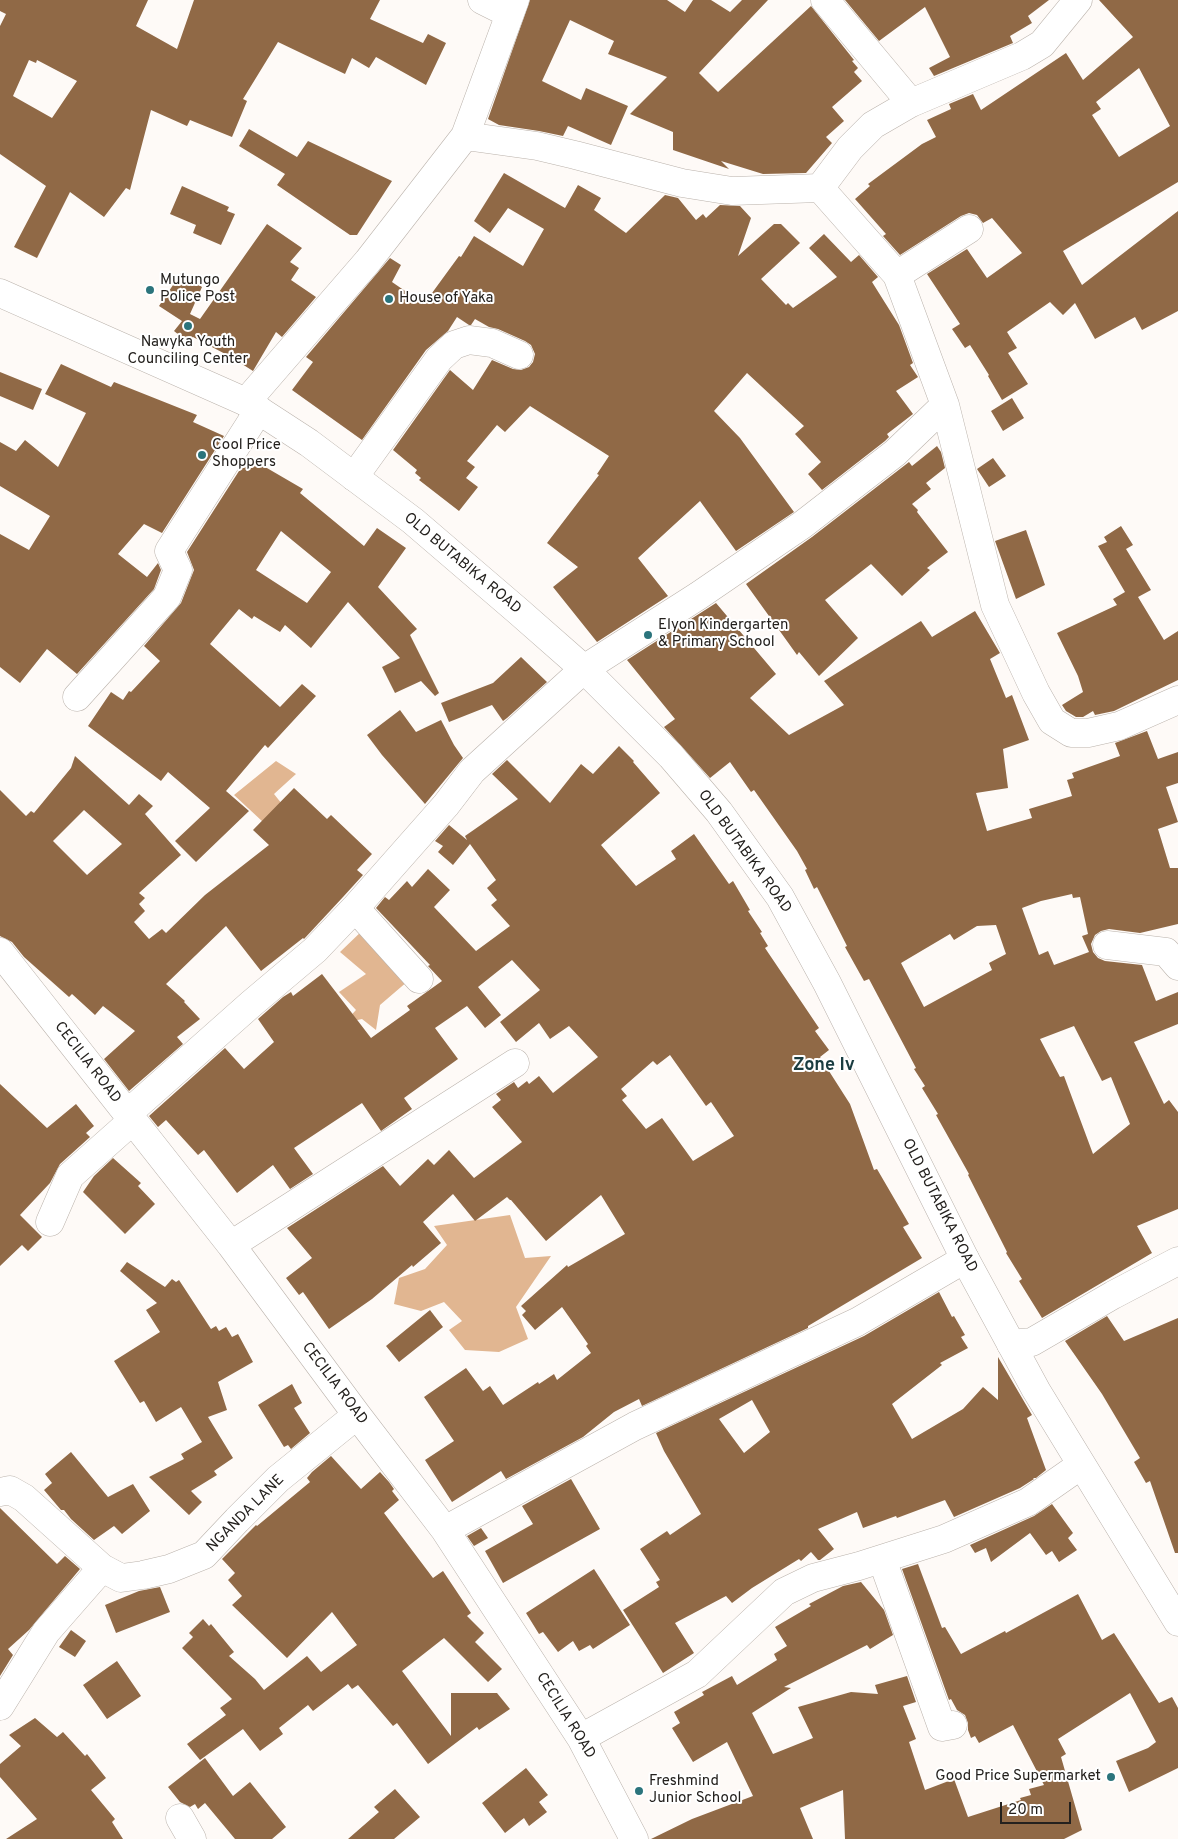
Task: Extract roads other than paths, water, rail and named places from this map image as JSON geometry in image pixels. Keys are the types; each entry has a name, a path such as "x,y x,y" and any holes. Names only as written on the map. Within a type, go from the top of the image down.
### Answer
{"street":[{"path":"77,697 167,597 178,570 169,551 253,406 465,136 513,7 482,0"},
{"path":"825,0 911,103"},
{"path":"820,188 850,148 873,125 911,103 1022,56 1042,44 1074,2"},
{"path":"465,136 546,148 682,183 732,191 820,188"},
{"path":"820,188 897,275 945,406 995,606 1036,693 1052,721 1071,733 1088,733 1118,726 1178,700"},
{"path":"897,275 970,229"},
{"name":"OLD BUTABIKA ROAD","path":"0,293 253,406 309,443 413,521 584,669 671,756 719,812 780,897 827,983 965,1259 1011,1344 1081,1465 1178,1622"},
{"path":"354,477 439,359 454,345 469,340 492,343 519,355"},
{"path":"50,1222 70,1176 244,1010 315,950 355,908 446,805 472,771 584,669 698,596 802,525 895,453 945,406"},
{"path":"355,908 419,979"},
{"path":"1108,945 1166,952 1177,963"},
{"name":"CECILIA ROAD","path":"0,952 231,1245 445,1530 581,1738 634,1839"},
{"path":"231,1245 515,1063"},
{"path":"445,1530 634,1426 856,1322 965,1259"},
{"path":"1011,1344 1032,1342 1113,1295 1178,1261"},
{"name":"NGANDA LANE","path":"0,1492 10,1490 24,1498 102,1568 121,1578 169,1569 204,1555 278,1479 357,1415"},
{"path":"581,1738 697,1674 784,1592 813,1578 944,1540 1028,1502 1081,1465"},
{"path":"882,1559 942,1727 953,1725"},
{"path":"0,1706 46,1632 102,1568"}],"place":[{"name":"Mutungo Police Post","path":"150,290"},
{"name":"House of Yaka","path":"389,299"},
{"name":"Nawyka Youth Counciling Center","path":"188,326"},
{"name":"Cool Price Shoppers","path":"202,455"},
{"name":"Elyon Kindergarten & Primary School","path":"648,635"},
{"name":"Good Price Supermarket","path":"1111,1777"},
{"name":"Freshmind Junior School","path":"639,1791"}],"district":[{"name":"Zone Iv","path":"824,1066"}]}
